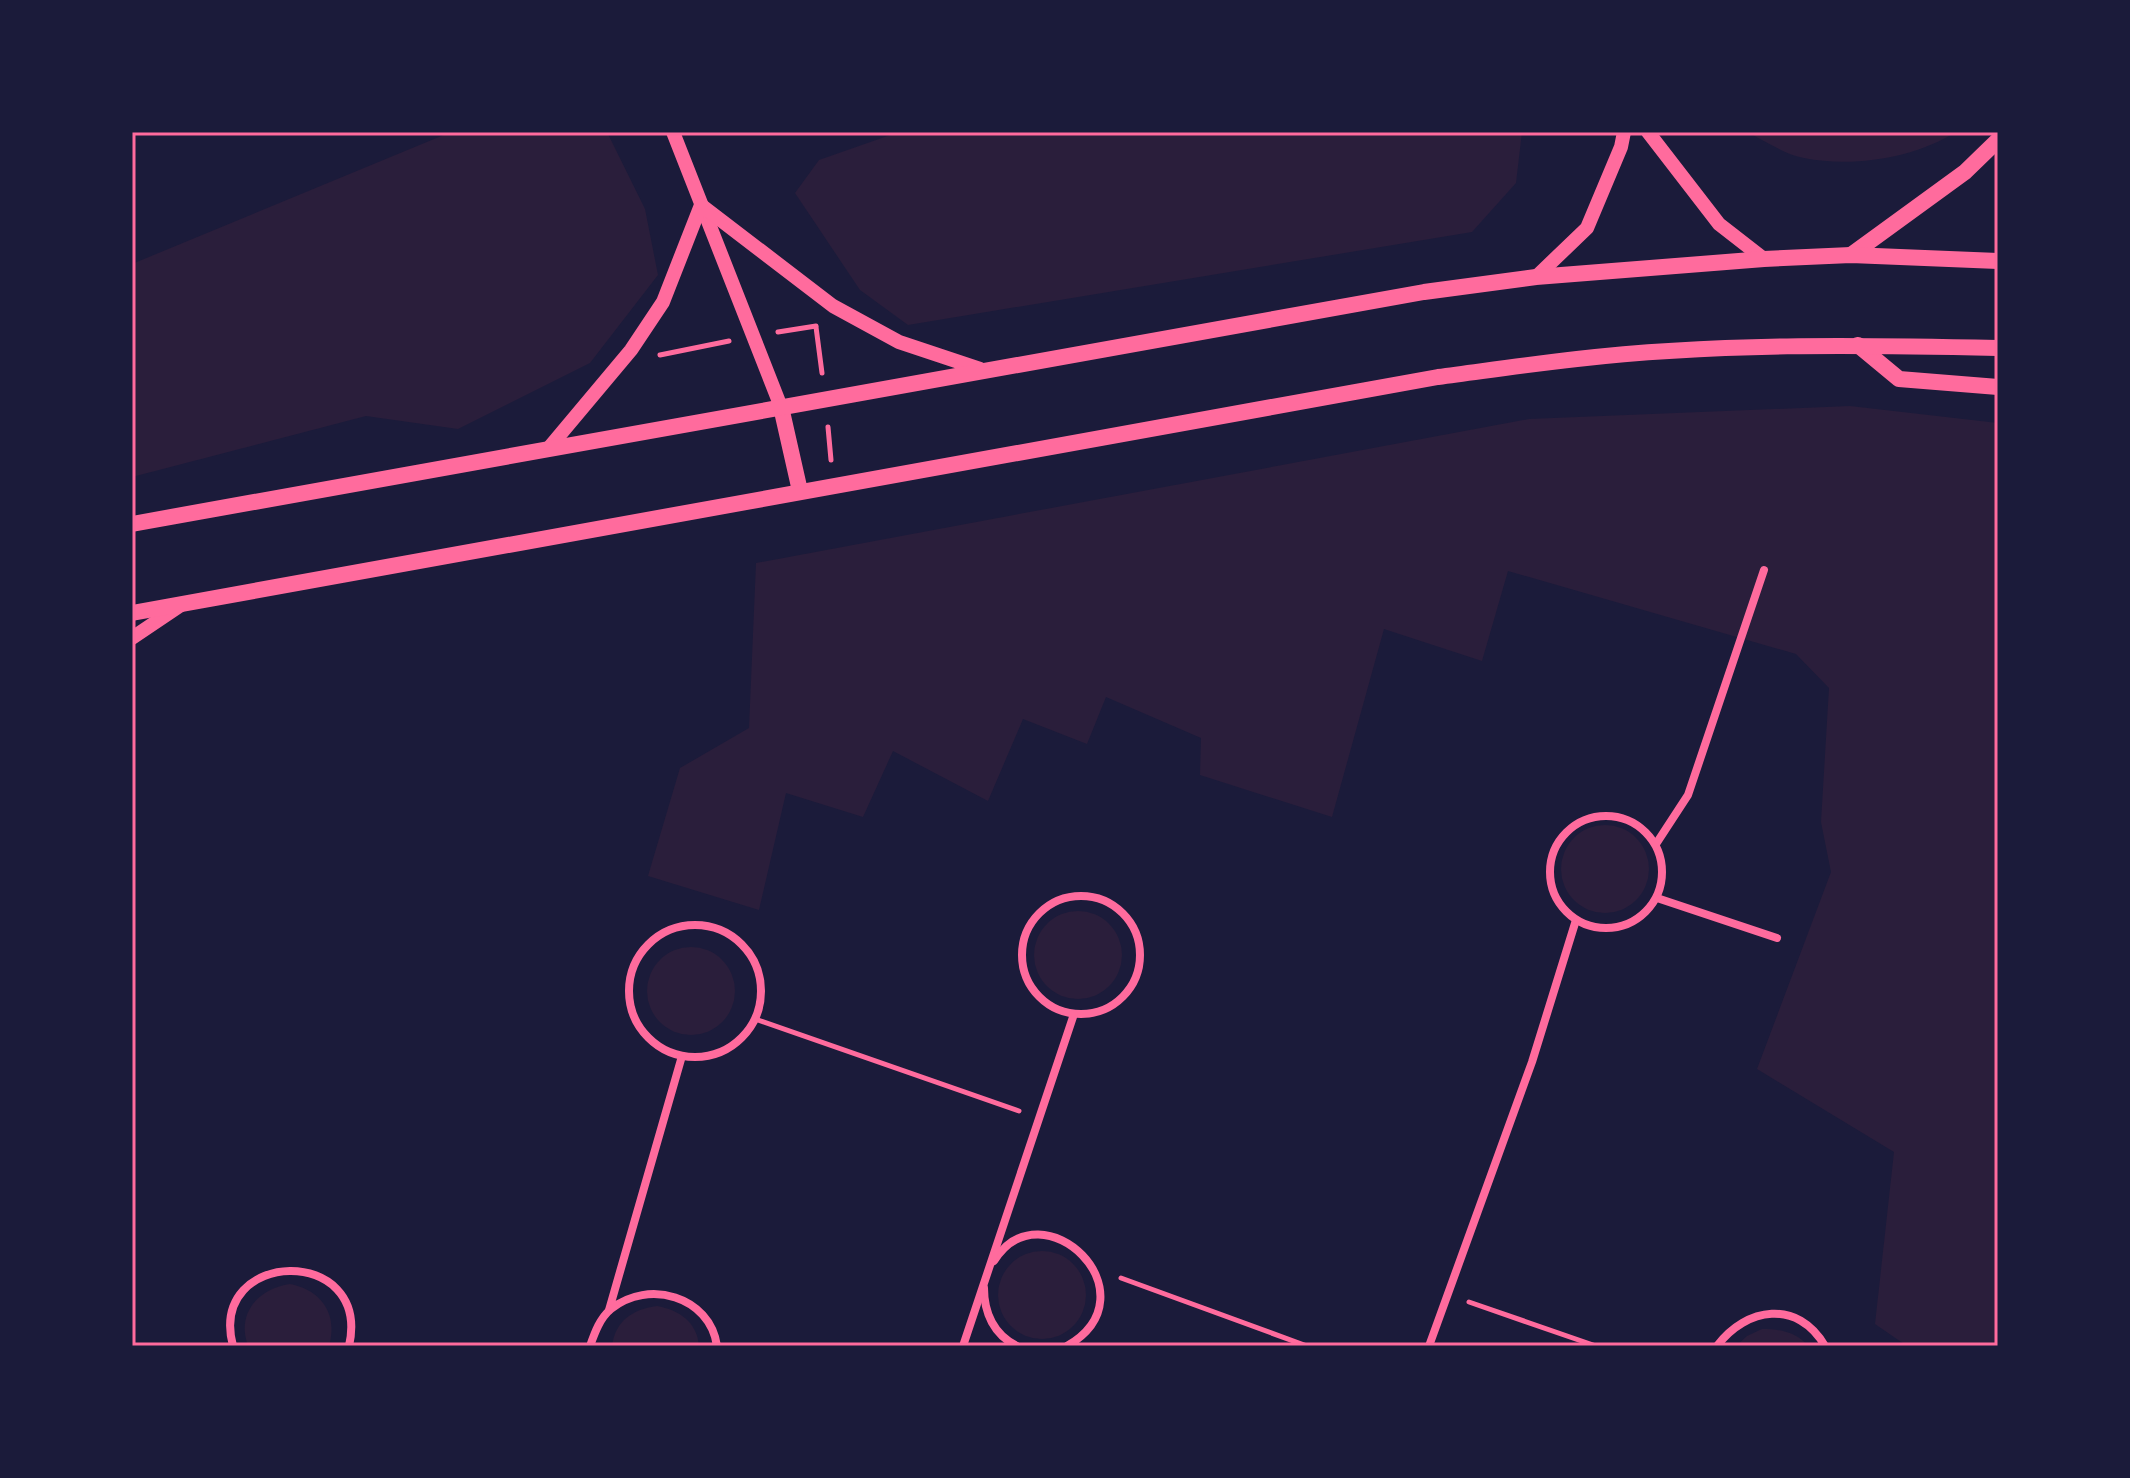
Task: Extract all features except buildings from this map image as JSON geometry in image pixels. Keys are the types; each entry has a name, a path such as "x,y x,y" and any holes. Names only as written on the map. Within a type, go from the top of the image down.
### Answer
{"main road":[{"path":"1851,255 1965,172 1998,140"},
{"path":"132,524 980,369 1424,292 1536,277 1764,259 1851,255 1998,261"},
{"path":"1858,345 1899,379 1998,387"},
{"path":"132,613 1454,375 1580,358 1858,345 1998,348"},
{"path":"781,407 800,491"}],"street":[{"path":"673,132 781,407"},
{"path":"1536,277 1587,228 1621,147 1624,132"},
{"path":"1648,132 1719,224 1764,259"},
{"path":"701,205 833,306 899,342 980,369"},
{"path":"548,449 631,350 663,302 701,205"},
{"path":"1656,844 1688,795 1764,570"},
{"path":"132,638 187,601"},
{"path":"1610,815 1644,829 1656,844 1662,871 1657,898 1638,919 1612,929 1576,920 1553,892 1550,874 1552,855 1561,838 1574,825 1591,817 1610,815"},
{"path":"1078,896 1097,898 1122,913 1137,938 1140,957 1136,976 1119,999 1094,1013 1074,1014 1056,1009 1040,998 1028,982 1022,963 1023,943 1029,926 1042,910 1059,900 1078,896"},
{"path":"1657,898 1777,938"},
{"path":"1429,1346 1532,1062 1576,920"},
{"path":"696,924 718,928 737,939 751,956 760,976 761,998 755,1019 743,1037 725,1050 704,1057 682,1056 661,1048 644,1034 633,1016 628,994 630,972 640,953 655,936 675,927 696,924"},
{"path":"963,1346 1074,1014"},
{"path":"590,1346 597,1327 609,1310 682,1056"},
{"path":"1017,1346 995,1328 986,1310 983,1291 987,1273 997,1256 1012,1244 1030,1236 1049,1236 1067,1241 1083,1252 1094,1268 1100,1286 1099,1306 1092,1324 1067,1346"},
{"path":"233,1346 231,1316 238,1298 252,1282 269,1272 289,1269 309,1272 327,1280 341,1295 350,1313 349,1346"},
{"path":"609,1310 627,1298 648,1293 669,1295 689,1303 706,1318 717,1346"},
{"path":"1717,1346 1729,1330 1745,1319 1765,1313 1784,1315 1803,1322 1825,1346"}],"path":[{"path":"755,1019 1039,1118"},
{"path":"1094,1268 1307,1346"},
{"path":"1448,1294 1596,1346"}],"shaded area":[{"path":"451,132 607,132 645,209 658,275 590,363 458,429 366,416 132,477 132,264"},
{"path":"899,132 1522,132 1516,183 1472,232 908,325 860,290 795,193 819,160"},
{"path":"1747,132 1956,132 1902,154 1843,162 1797,156"},
{"path":"1850,406 1998,423 1998,1346 1907,1346 1875,1324 1894,1152 1757,1069 1831,872 1821,822 1829,688 1796,654 1508,571 1482,661 1384,629 1332,817 1200,775 1201,738 1106,697 1087,744 1023,719 988,801 893,751 863,817 786,793 759,910 648,876 680,768 749,728 756,563 1529,419"},
{"path":"1605,825 1622,828 1636,838 1646,852 1649,869 1646,886 1636,900 1622,910 1605,913 1588,910 1574,900 1564,886 1561,869 1564,852 1574,838 1588,828"},
{"path":"1078,911 1095,914 1109,924 1119,938 1122,955 1119,972 1109,986 1095,996 1078,999 1061,996 1047,986 1037,972 1034,955 1037,938 1047,924 1061,914"},
{"path":"691,947 708,950 722,960 732,974 735,991 732,1008 722,1022 708,1032 691,1035 674,1032 660,1022 650,1008 647,991 650,974 660,960 674,950"},
{"path":"1042,1251 1059,1254 1073,1264 1083,1278 1086,1295 1083,1312 1073,1326 1059,1336 1042,1339 1025,1336 1011,1326 1001,1312 998,1295 1001,1278 1011,1264 1025,1254"},
{"path":"290,1284 311,1292 325,1306 331,1324 329,1346 248,1346 245,1323 252,1304 268,1291"},
{"path":"657,1306 686,1318 695,1330 699,1346 612,1346 621,1323 633,1313"},
{"path":"1762,1329 1787,1332 1808,1346 1736,1346"}]}
